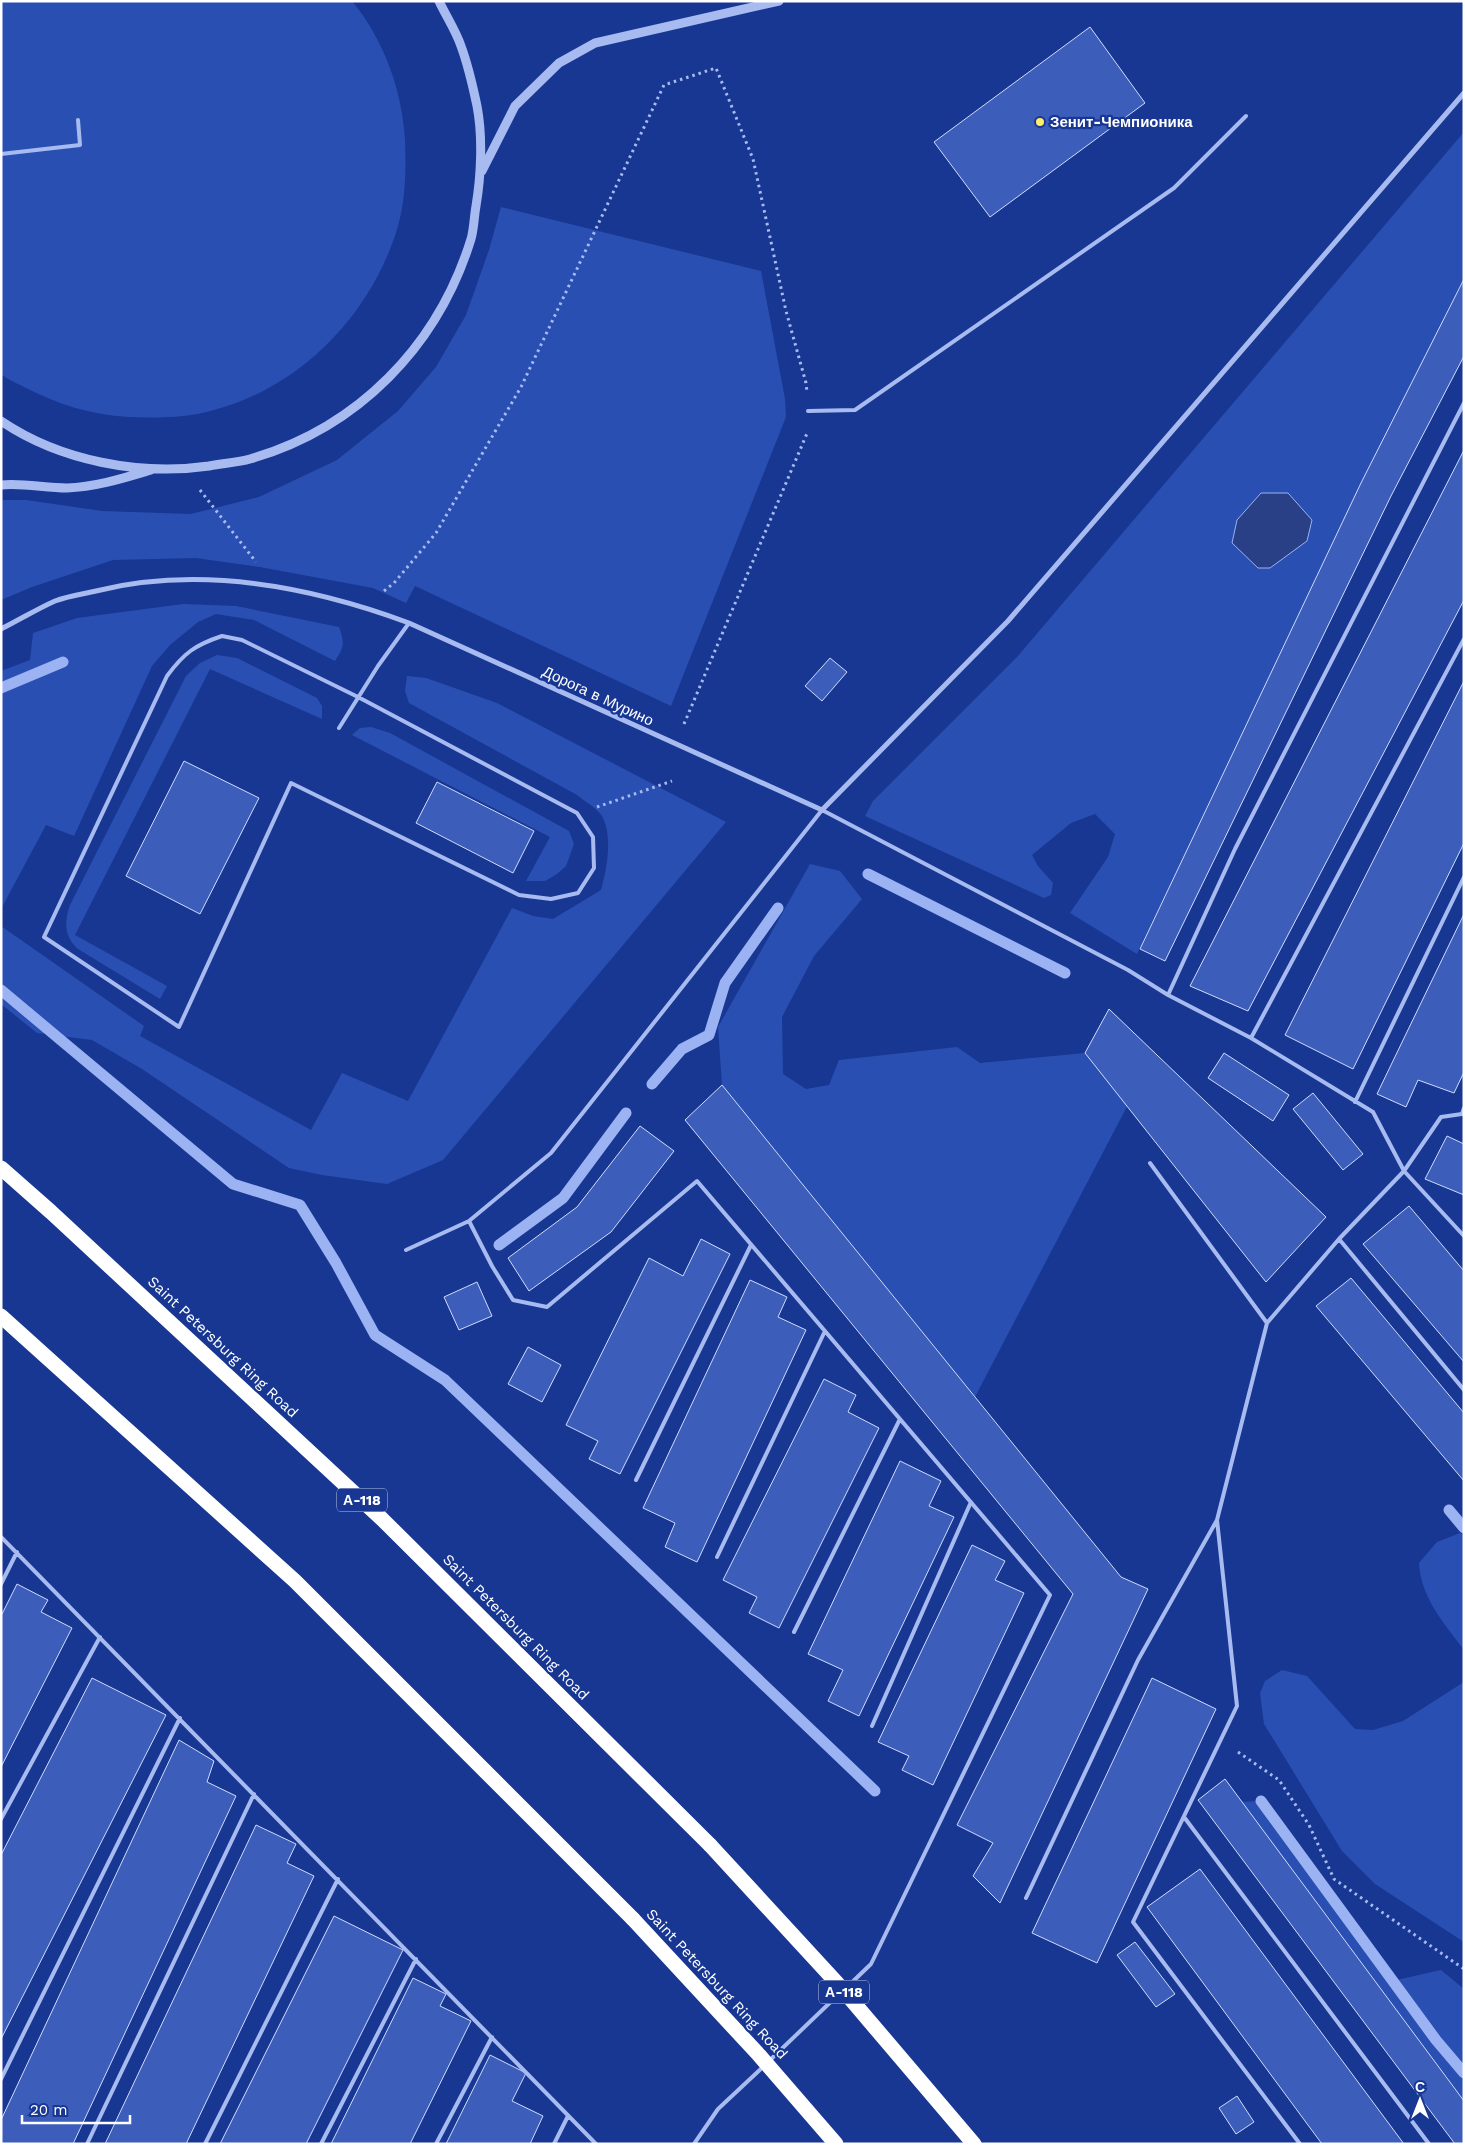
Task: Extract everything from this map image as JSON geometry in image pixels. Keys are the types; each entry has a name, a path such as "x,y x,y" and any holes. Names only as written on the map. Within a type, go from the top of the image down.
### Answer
{"highway":[{"name":"Saint Petersburg Ring Road","path":"1,1168 58,1218 382,1519 710,1845 836,1983 974,2144"},
{"name":"Saint Petersburg Ring Road","path":"1,1316 295,1581 632,1919 759,2055 836,2144"}],"street":[{"path":"1,421 56,449 104,463 155,469 185,469 249,459 310,436 365,400 412,354 447,299 471,238 481,173 478,108 461,45 439,1"},
{"path":"481,173 515,106 559,63 595,43 779,1"},
{"path":"822,810 1008,621 1464,93"},
{"path":"1,485 20,484 67,488 109,482 155,469"},
{"name":"Дорога в Мурино","path":"1,629 56,601 127,584 201,578 273,585 364,606 409,623 672,744 822,810"}],"lane":[{"path":"808,411 854,410 1174,188 1246,116"},
{"path":"1,154 80,145 78,120"},
{"path":"1168,995 1235,849 1464,403"},
{"path":"339,728 409,623"},
{"path":"222,636 242,640 358,697 577,813 593,837 594,868 578,893 551,900 518,895 291,783 179,1028 44,937 167,676 180,657 199,643 222,636"},
{"path":"1251,1038 1464,639"},
{"path":"406,1250 470,1221 551,1153 822,810 1128,970 1168,995 1251,1038 1373,1112 1404,1171 1464,1236"},
{"path":"1355,1102 1464,877"},
{"path":"1026,1898 1138,1660 1216,1520 1267,1323 1339,1239 1404,1171 1441,1117 1462,1114 1464,1108"},
{"path":"1150,1163 1267,1323"},
{"path":"470,1221 492,1266 513,1300 547,1307 697,1181 1050,1595 871,1964 718,2109 694,2144"},
{"path":"1339,1239 1464,1390"},
{"path":"636,1480 751,1245"},
{"path":"718,1558 825,1331"},
{"path":"794,1632 900,1419"},
{"path":"872,1726 971,1502"},
{"path":"1216,1520 1238,1706 1133,1922 1300,2144"},
{"path":"1,1537 596,2144"},
{"path":"1,1584 17,1552"},
{"path":"1,1819 100,1637"},
{"path":"1,2079 180,1718"},
{"path":"87,2144 254,1794"},
{"path":"1184,1817 1429,2144"},
{"path":"205,2144 338,1879"},
{"path":"321,2144 416,1960"},
{"path":"436,2144 492,2037"},
{"path":"554,2144 568,2116"}],"path":[{"path":"364,606 394,583 436,533 521,387 664,85 716,68 753,159 786,311 806,383 809,427 688,718 672,744"},
{"path":"185,469 273,585"},
{"path":"577,813 672,781"},
{"path":"1220,1744 1243,1755 1279,1780 1309,1826 1334,1879 1464,1969"}],"shaded area":[{"path":"1,1 352,1 382,49 395,84 400,103 405,140 405,183 401,215 387,258 371,288 352,316 330,342 276,384 246,399 204,413 183,416 114,416 74,408 36,393 1,374"},
{"path":"1464,132 1464,279 1361,483 1137,954 1070,913 1108,857 1115,834 1095,814 1071,823 1032,855 1038,866 1053,883 1051,895 1044,898 865,816 873,801 1017,657"},
{"path":"501,207 761,271 785,399 786,417 671,706 415,586 406,603 373,588 260,567 196,558 113,560 32,587 1,600 1,500 26,500 102,511 191,514 259,497 337,460 398,411 436,367 466,315 489,250"},
{"path":"1261,493 1288,493 1312,520 1307,541 1270,568 1258,568 1232,543 1237,520"},
{"path":"183,604 236,606 339,627 343,641 342,648 335,661 254,620 216,614 198,622 170,645 152,666 74,836 46,825 1,909 1,671 30,660 33,633 77,618"},
{"path":"217,655 237,658 317,698 322,706 322,719 210,669 75,935 167,986 160,999 78,949 70,939 66,923 70,905 186,676 200,663"},
{"path":"407,676 426,678 497,703 726,822 443,1160 387,1184 322,1175 289,1168 142,1069 92,1040 37,1033 1,1004 1,926 144,1026 140,1036 311,1130 342,1073 408,1101 512,908 533,916 553,919 601,890 607,863 608,843 602,816 594,807 577,795 409,703 405,691"},
{"path":"371,727 390,733 569,831 574,844 566,866 545,881 526,881 550,837 352,735 360,728"},
{"path":"810,864 840,871 862,899 814,956 782,1017 783,1074 806,1089 829,1085 839,1060 957,1047 980,1063 1085,1053 1133,1095 975,1397 722,1085 718,1027"},
{"path":"1460,1533 1464,1535 1464,1650 1429,1599 1424,1588 1419,1563 1437,1542"},
{"path":"1282,1670 1307,1676 1355,1729 1373,1730 1403,1721 1464,1682 1464,1942 1375,1884 1342,1851 1264,1724 1260,1693 1265,1681"},
{"path":"1261,1801 1392,1981 1441,1970 1464,1989 1464,2101 1241,1802"}],"building":[{"name":"Зенит-Чемпионика","path":"1090,27 1145,103 990,217 934,142"},
{"path":"1464,279 1464,356 1391,496 1165,961 1140,949 1361,483"},
{"path":"1464,450 1464,600 1248,1011 1190,986"},
{"path":"830,658 847,672 822,701 805,686"},
{"path":"1464,681 1464,843 1353,1069 1285,1035"},
{"path":"184,761 259,798 200,914 126,876"},
{"path":"437,782 534,831 513,873 416,823"},
{"path":"1464,914 1464,1072 1454,1093 1418,1080 1406,1107 1377,1094"},
{"path":"1109,1009 1326,1217 1266,1282 1085,1053"},
{"path":"1224,1053 1289,1095 1273,1121 1208,1078"},
{"path":"722,1085 1121,1577 1148,1589 1000,1903 973,1876 993,1843 957,1825 1073,1594 685,1120"},
{"path":"1313,1093 1363,1154 1343,1170 1293,1109"},
{"path":"640,1126 674,1151 611,1232 529,1291 508,1258 577,1207"},
{"path":"1447,1136 1464,1144 1464,1195 1425,1179"},
{"path":"1409,1206 1464,1271 1464,1362 1363,1244"},
{"path":"701,1239 730,1254 620,1474 589,1459 598,1441 566,1425 649,1258 683,1276"},
{"path":"1351,1278 1464,1413 1464,1481 1316,1306"},
{"path":"750,1280 787,1297 778,1317 806,1330 697,1562 665,1547 675,1523 643,1508"},
{"path":"477,1282 492,1316 459,1330 444,1297"},
{"path":"528,1347 561,1365 542,1402 508,1384"},
{"path":"824,1379 856,1395 848,1412 879,1428 779,1628 749,1613 757,1597 723,1580"},
{"path":"900,1461 941,1481 929,1506 954,1517 859,1716 828,1701 843,1670 808,1654"},
{"path":"972,1545 1005,1561 995,1580 1024,1593 933,1785 902,1770 909,1756 878,1742"},
{"path":"17,1584 48,1600 41,1612 72,1628 1,1767 1,1616"},
{"path":"92,1678 166,1715 1,2039 1,1855"},
{"path":"1152,1678 1216,1709 1097,1963 1032,1933"},
{"path":"179,1740 214,1761 207,1782 236,1796 73,2144 1,2144 1,2120"},
{"path":"1225,1779 1464,2101 1464,2144 1455,2144 1198,1800"},
{"path":"256,1825 296,1844 287,1863 314,1876 186,2144 105,2144"},
{"path":"1200,1869 1404,2144 1322,2144 1147,1907"},
{"path":"334,1916 403,1950 306,2144 220,2144"},
{"path":"1135,1942 1175,1994 1156,2007 1117,1955"},
{"path":"413,1978 446,1994 440,2006 471,2021 410,2144 331,2144"},
{"path":"490,2055 526,2073 512,2101 543,2116 530,2144 446,2144"},
{"path":"1237,2096 1254,2122 1236,2134 1219,2108"}],"waterway":[{"path":"1,688 63,662"},
{"path":"868,874 1065,973"},
{"path":"652,1084 682,1049 709,1035 725,983 778,908"},
{"path":"1,990 233,1184 300,1205 336,1263 375,1335 445,1380 875,1791"},
{"path":"499,1245 563,1198 626,1113"},
{"path":"1449,1510 1464,1528"},
{"path":"1261,1801 1436,2040 1464,2073"}],"place":[{"name":"Зенит-Чемпионика","path":"1040,122"}]}
